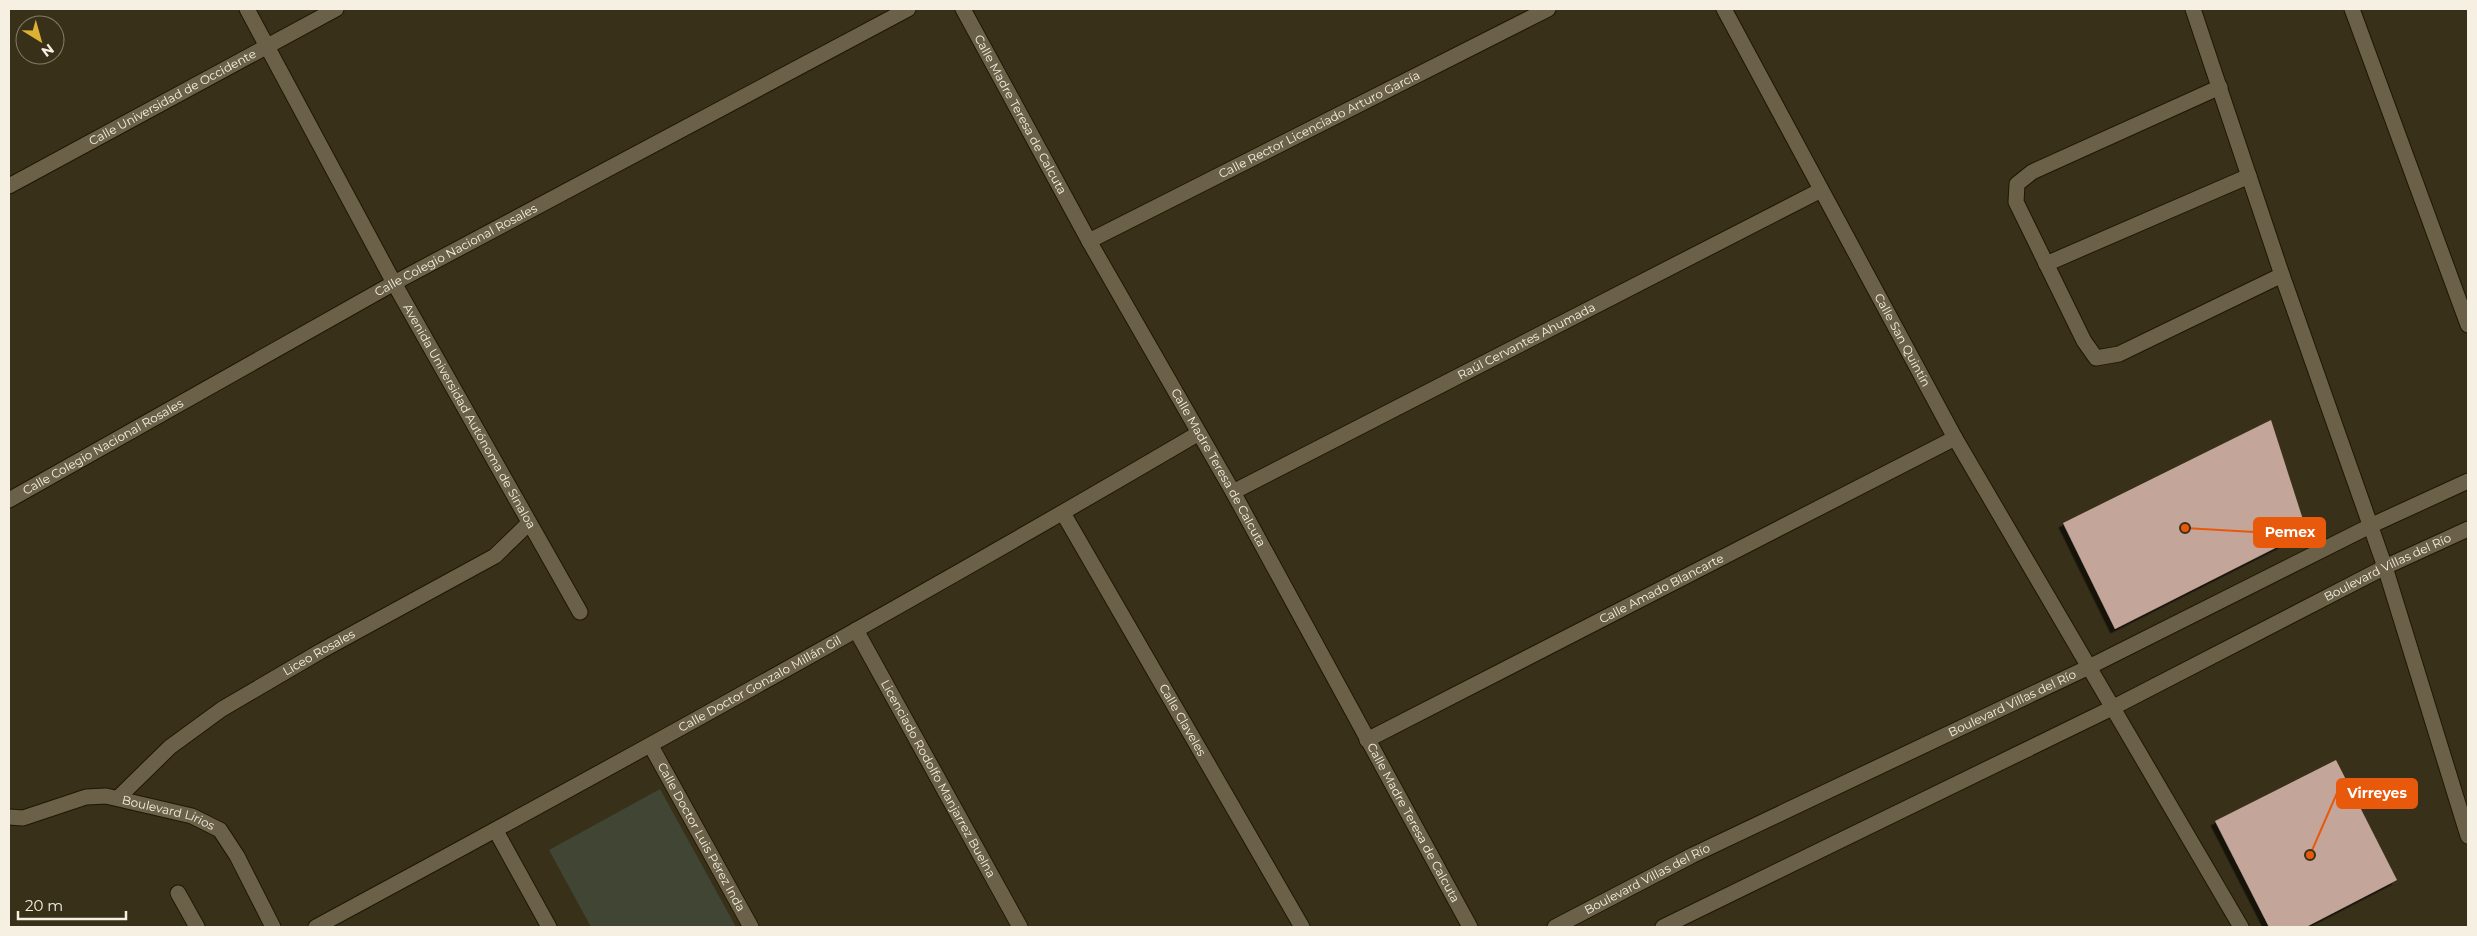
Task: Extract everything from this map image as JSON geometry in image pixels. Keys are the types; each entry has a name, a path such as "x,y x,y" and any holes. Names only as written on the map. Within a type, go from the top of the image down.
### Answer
{"street":[{"name":"Avenida Universidad Autónoma de Sinaloa","path":"247,9 394,283 580,612"},
{"name":"Calle Universidad de Occidente","path":"9,186 336,9"},
{"name":"Calle Colegio Nacional Rosales","path":"9,500 394,283 908,9"},
{"name":"Calle Madre Teresa de Calcuta","path":"963,9 1090,240 1233,492 1470,927"},
{"name":"Calle Rector Licenciado Arturo García","path":"1090,240 1548,9"},
{"name":"Calle San Quintín","path":"1724,9 1955,438 2241,927"},
{"path":"2193,9 2282,275 2385,567 2468,836"},
{"path":"2352,9 2468,325"},
{"path":"2220,87 2032,172 2016,184 2016,202 2084,340 2096,358 2119,354 2282,275"},
{"path":"2046,264 2249,176"},
{"name":"Raúl Cervantes Ahumada","path":"1233,492 1821,190"},
{"name":"Calle Doctor Gonzalo Millán Gil","path":"316,927 651,746 1063,513 1199,433"},
{"name":"Calle Amado Blancarte","path":"1368,740 1955,438"},
{"name":"Boulevard Villas del Río","path":"1555,927 1694,855 2088,668 2370,526 2468,481"},
{"name":"Calle Claveles","path":"1063,513 1302,927"},
{"name":"Liceo Rosales","path":"119,797 170,747 222,709 321,651 495,556 529,523"},
{"name":"Boulevard Villas del Río","path":"1663,927 2112,708 2385,567 2468,529"},
{"name":"Licenciado Rodolfo Manjarrez Buelna","path":"856,630 1020,927"},
{"name":"Calle Doctor Luis Pérez Inda","path":"651,746 751,927"},
{"name":"Boulevard Lirios","path":"9,817 23,818 86,797 119,797 192,816 220,830 236,856 273,927"},
{"path":"496,830 549,927"},
{"path":"178,893 197,927"}],"green space":[{"path":"660,789 736,927 591,927 549,850"}],"building":[{"path":"2271,420 2307,532 2115,629 2063,523"},
{"path":"2336,760 2397,880 2306,927 2269,927 2215,821"}],"place":[{"name":"Pemex","path":"2185,528"},
{"name":"Virreyes","path":"2310,855"}]}
